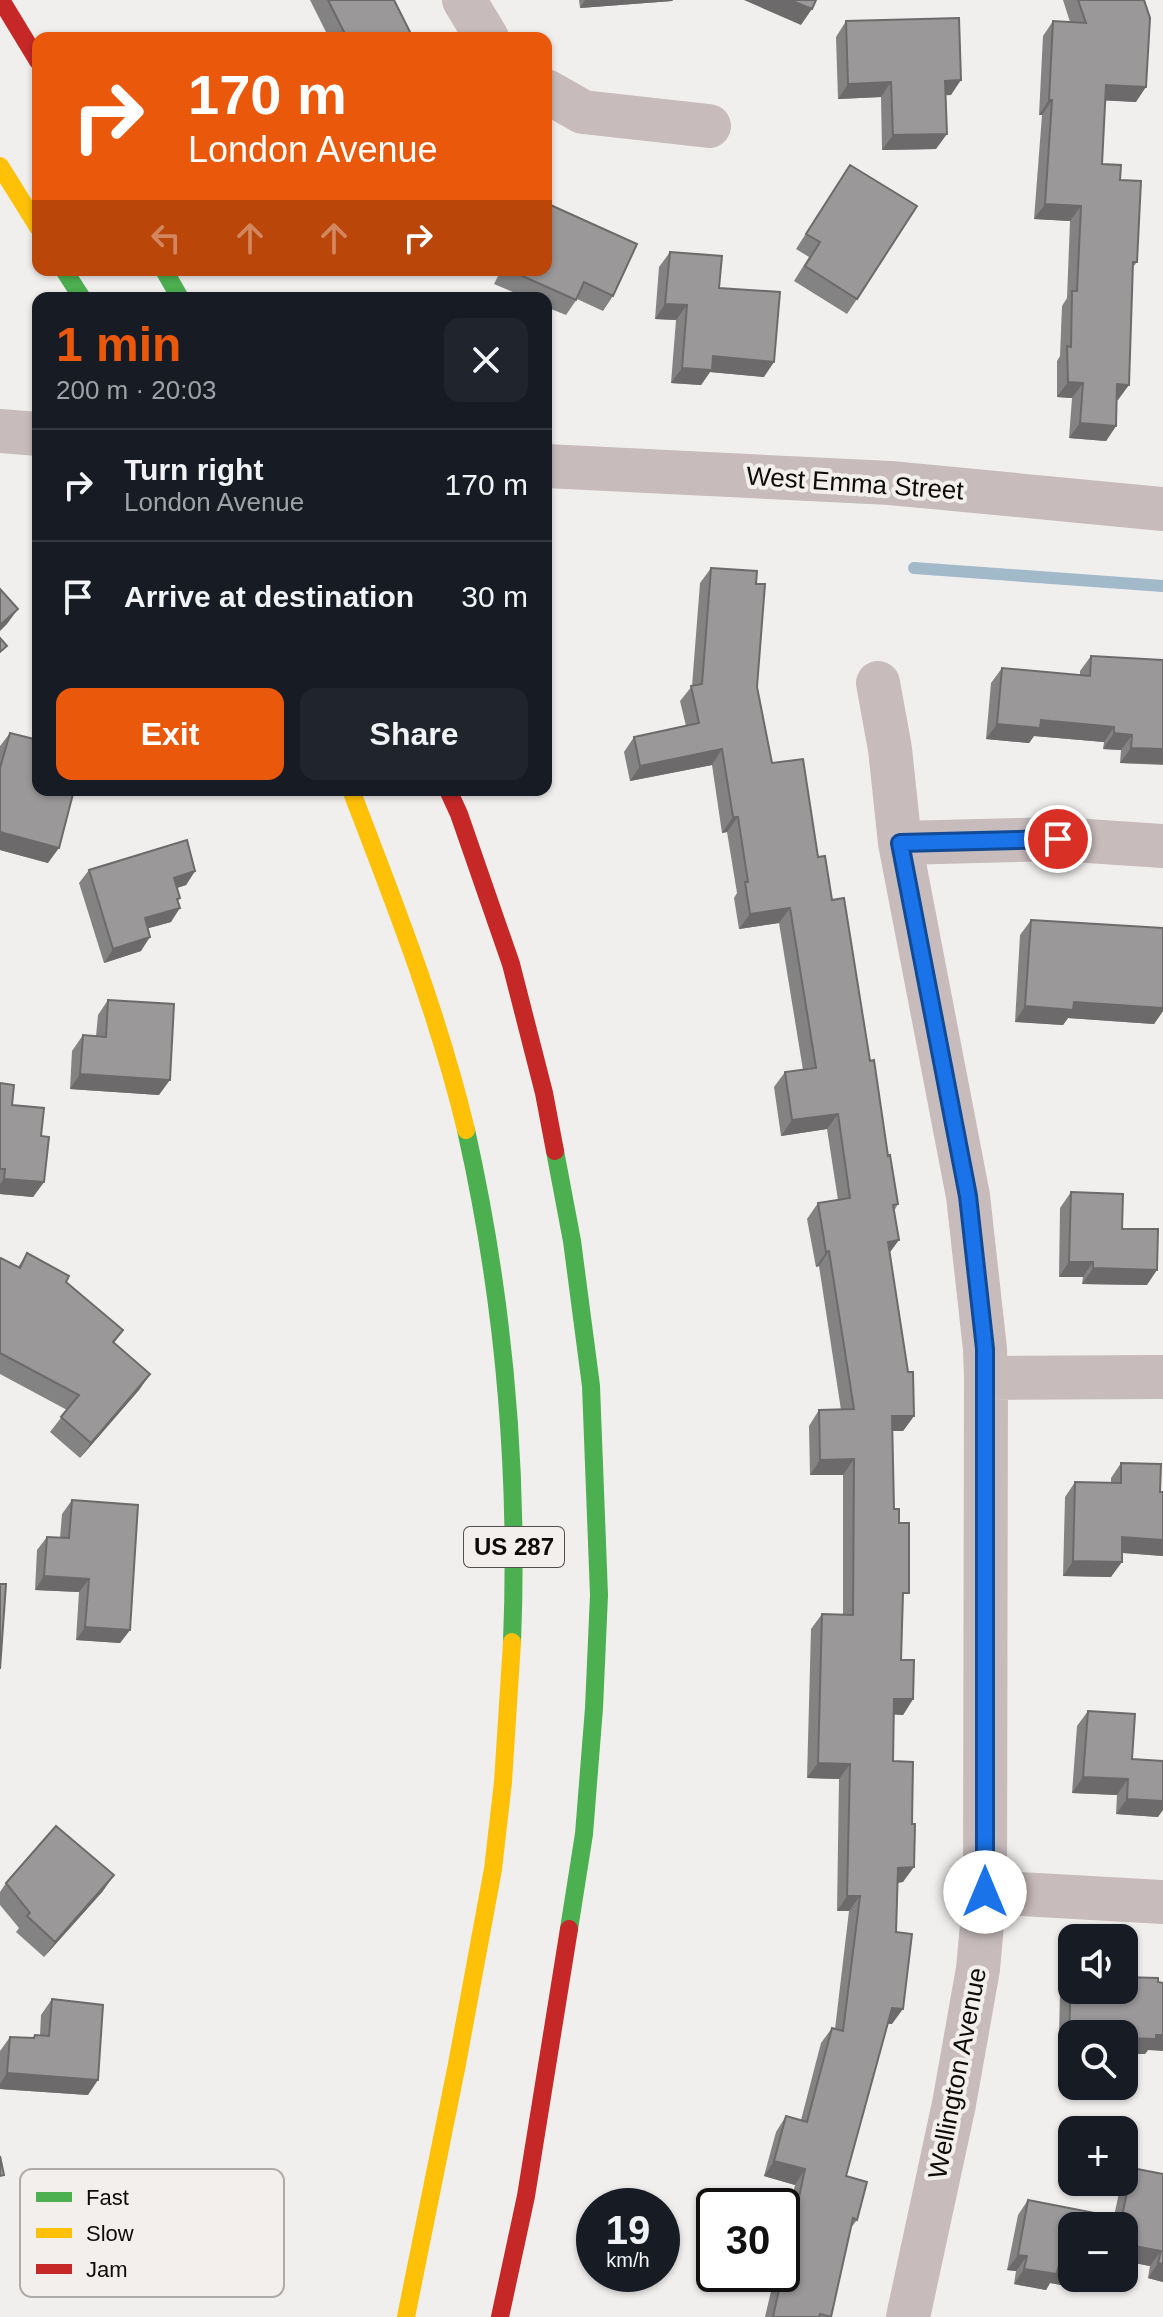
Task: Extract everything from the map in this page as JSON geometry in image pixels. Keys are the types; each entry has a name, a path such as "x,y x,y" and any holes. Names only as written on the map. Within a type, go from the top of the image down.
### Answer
{"main road":[{"path":"1,0 32,51"},
{"path":"0,166 32,217"},
{"name":"US 287","path":"353,796 427,990 456,1091 480,1201 499,1314 510,1437 514,1552 509,1687 497,1832 455,2082 406,2317"},
{"name":"US 287","path":"451,796 511,964 544,1093 572,1241 591,1386 599,1595 584,1834 526,2196 500,2317"}],"street":[{"path":"464,0 483,32"},
{"path":"552,94 583,112 709,126"},
{"name":"West Emma Street","path":"552,466 890,483 1163,509"},
{"name":"Wellington Avenue","path":"878,683 890,749 900,843 968,1196 986,1378 985,1892 978,1969 954,2104 908,2317"},
{"path":"900,843 1058,839 1163,846"},
{"path":"986,1378 1163,1377"},
{"path":"985,1892 1163,1902"}],"building":[{"path":"328,0 394,0 410,32 344,32"},
{"path":"790,0 816,0 812,9"},
{"path":"1078,0 1144,0 1150,18 1146,87 1106,85 1102,164 1121,165 1120,180 1141,181 1137,262 1133,262 1129,385 1117,384 1116,426 1080,423 1083,383 1068,382 1067,346 1071,347 1072,291 1077,291 1081,206 1045,204 1052,100 1049,100 1053,21 1086,23"},
{"path":"959,18 961,80 945,81 947,134 893,135 891,82 848,84 846,21"},
{"path":"850,165 917,206 857,299 805,266 820,242 806,234"},
{"path":"552,206 637,244 613,296 584,282 576,300 522,276 552,276"},
{"path":"670,252 722,256 719,288 780,292 774,362 713,356 712,370 682,368 687,305 665,304"},
{"path":"711,568 757,571 756,584 765,584 757,687 772,763 803,759 818,857 825,856 832,900 844,898 870,1061 874,1060 898,1204 893,1205 899,1240 888,1242 908,1372 913,1372 914,1416 892,1416 894,1509 899,1509 899,1523 909,1523 909,1593 903,1593 901,1660 914,1660 913,1699 894,1699 893,1761 913,1762 912,1824 915,1824 914,1867 898,1868 896,1932 912,1934 903,2009 892,2008 846,2176 867,2182 857,2220 853,2218 831,2317 820,2314 819,2317 773,2317 778,2292 800,2292 800,2192 805,2169 774,2161 786,2116 807,2122 832,2028 843,2031 860,1896 847,1896 850,1764 818,1763 822,1614 853,1615 854,1459 820,1460 819,1410 854,1409 829,1251 826,1252 818,1203 850,1198 838,1114 792,1120 785,1072 816,1068 790,908 750,914 738,817 733,817 722,749 640,766 634,737 699,723 691,686 702,684"},
{"path":"0,589 18,609 0,625"},
{"path":"0,638 7,646 0,652"},
{"path":"1091,656 1163,660 1163,749 1131,748 1132,735 1114,733 1114,727 1041,720 1040,728 997,724 1002,668 1090,676"},
{"path":"10,733 32,738 32,796 72,796 59,848 0,832 0,768"},
{"path":"187,840 195,871 174,878 180,908 145,918 150,937 113,949 89,870"},
{"path":"1031,920 1163,928 1163,1008 1074,1002 1073,1010 1025,1006"},
{"path":"108,1000 174,1004 170,1080 80,1074 83,1035 106,1037"},
{"path":"0,1083 14,1085 12,1105 44,1108 41,1136 49,1137 44,1182 4,1179 5,1169 0,1169"},
{"path":"1071,1192 1123,1194 1122,1229 1158,1229 1157,1270 1093,1268 1093,1262 1069,1262"},
{"path":"27,1253 69,1276 66,1282 123,1330 113,1342 150,1374 91,1443 61,1417 79,1395 0,1353 0,1260 20,1268"},
{"path":"1121,1463 1161,1464 1163,1540 1122,1537 1122,1562 1073,1561 1075,1482 1121,1483"},
{"path":"72,1500 138,1505 130,1630 85,1627 89,1579 44,1576 47,1537 69,1538"},
{"path":"0,1584 6,1584 0,1669"},
{"path":"1088,1711 1135,1714 1132,1759 1163,1761 1163,1801 1127,1799 1128,1779 1083,1777"},
{"path":"56,1826 114,1875 55,1942 27,1916 30,1913 6,1883"},
{"path":"1138,1977 1158,1978 1158,1982 1163,1983 1163,2035 1156,2035 1156,2039 1138,2038 1138,2020 1070,2020 1070,2004 1138,2004"},
{"path":"52,1999 103,2005 98,2080 7,2073 10,2037 49,2036"},
{"path":"1138,2169 1163,2174 1163,2264 1158,2263 1161,2251 1138,2247 1138,2212 1123,2212 1126,2196 1138,2196"},
{"path":"1028,2200 1090,2212 1058,2212 1057,2274 1024,2269 1027,2256 1018,2255"}],"waterway":[{"path":"914,568 1163,586"}],"traffic: fast":[{"path":"68,276 78,292"},
{"path":"167,276 177,292"},
{"path":"466,1130 490,1257 506,1384 513,1513 512,1642"},
{"path":"555,1151 572,1241 591,1386 599,1595 584,1834 569,1929"}],"traffic: slow":[{"path":"0,166 32,217"},
{"path":"353,796 429,1001 466,1130"},
{"path":"406,2317 493,1869 503,1782 512,1642"}],"traffic: jam":[{"path":"1,0 32,51"},
{"path":"451,796 511,964 544,1093 555,1151"},
{"path":"500,2317 526,2196 569,1929"}],"route":[{"path":"985,1892 985,1349 968,1196 900,843 1058,839"}]}
